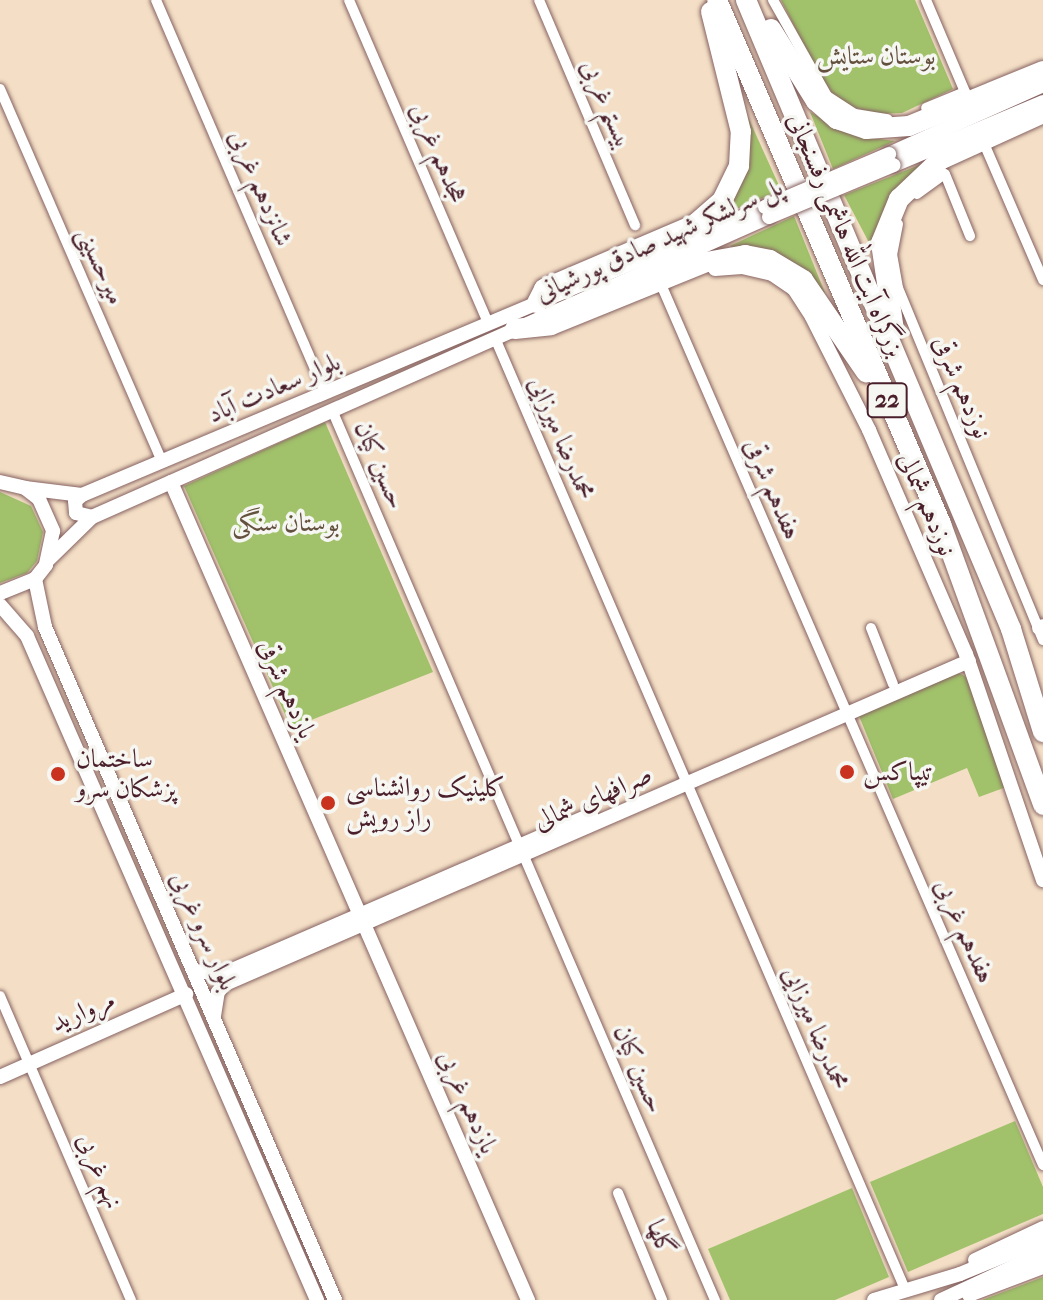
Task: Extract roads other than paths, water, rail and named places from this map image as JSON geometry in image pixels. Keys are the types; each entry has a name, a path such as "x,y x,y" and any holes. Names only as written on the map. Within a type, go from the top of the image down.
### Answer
{"highway":[{"path":"537,303 544,289 706,218 734,180 742,150 739,112 708,0"},
{"name":"بزرگراه آیت الله هاشمی رفسنجانی","path":"717,0 990,647 1043,805"},
{"name":"بزرگراه آیت الله هاشمی رفسنجانی","path":"746,0 1011,629 1043,732"},
{"path":"753,0 816,101 837,119 866,129 909,126 1043,71"},
{"path":"906,380 882,261 892,210 908,187 940,160 1043,113"},
{"path":"515,329 551,325 720,257 758,257 789,269 811,289 893,414"}],"main road":[{"name":"پل سرلشکر شهید صادق پورشیانی","path":"891,159 1043,85"},
{"name":"پل سرلشکر شهید صادق پورشیانی","path":"537,303 891,159 1043,102"},
{"name":"پل سرلشکر شهید صادق پورشیانی","path":"515,329 767,212"},
{"name":"نوزدهم شمالی","path":"663,289 705,272 742,267 772,274 794,289 869,430 967,657 1043,880"},
{"name":"بلوار سعادت آباد","path":"82,495 537,303"},
{"name":"بلوار سعادت آباد","path":"35,579 47,561 92,517 515,329"},
{"path":"3,480 25,488 82,495 74,508 80,516 92,517"},
{"name":"یازدهم شرقی","path":"171,482 362,919"},
{"path":"25,488 49,514 53,531 47,561"},
{"path":"0,593 35,579"},
{"name":"بلوار سرو غربی","path":"35,579 45,627 335,1300"},
{"name":"بلوار سرو غربی","path":"0,605 27,636 186,994 317,1300"},
{"name":"صرافهای شمالی","path":"845,710 893,684 967,657"},
{"name":"صرافهای شمالی","path":"195,971 223,974 362,919 967,657"},
{"name":"صرافهای شمالی","path":"214,1016 218,992 225,984 362,919"},
{"name":"یازدهم غربی","path":"362,919 528,1300"},
{"name":"مروارید","path":"0,1077 28,1060 186,994"},
{"path":"934,1281 1043,1228"},
{"path":"874,1300 1043,1240"},
{"path":"944,1299 1043,1253"},
{"path":"944,1299 986,1290 1043,1267"}],"street":[{"name":"شانزدهم غربی","path":"156,0 325,392"},
{"name":"هجدهم غربی","path":"349,0 488,323"},
{"name":"بیستم غربی","path":"539,0 635,225"},
{"path":"773,0 815,81 855,114 895,119 965,92 926,0"},
{"name":"میرحسینی","path":"0,89 162,461"},
{"path":"986,148 1043,280"},
{"name":"نوزدهم شرقی","path":"970,236 945,174 907,205 894,239 892,271 1042,631"},
{"name":"هفدهم شرقی","path":"663,289 845,710"},
{"name":"محمدرضا میرزایی","path":"495,338 905,1289"},
{"name":"حسین کیان","path":"332,410 715,1300"},
{"path":"871,628 893,684"},
{"name":"هفدهم غربی","path":"845,710 1043,1165"},
{"name":"نهم غربی","path":"0,996 131,1300"},
{"name":"گلها","path":"618,1193 662,1300"}],"place":[{"name":"تیپاکس","path":"847,772"},
{"name":"ساختمان پزشکان سرو","path":"58,774"},
{"name":"کلینیک روانشناسی راز رویش","path":"328,803"}],"park label":[{"name":"بوستان ستایش","path":"876,56"},
{"name":"بوستان سنگی","path":"286,523"}]}
